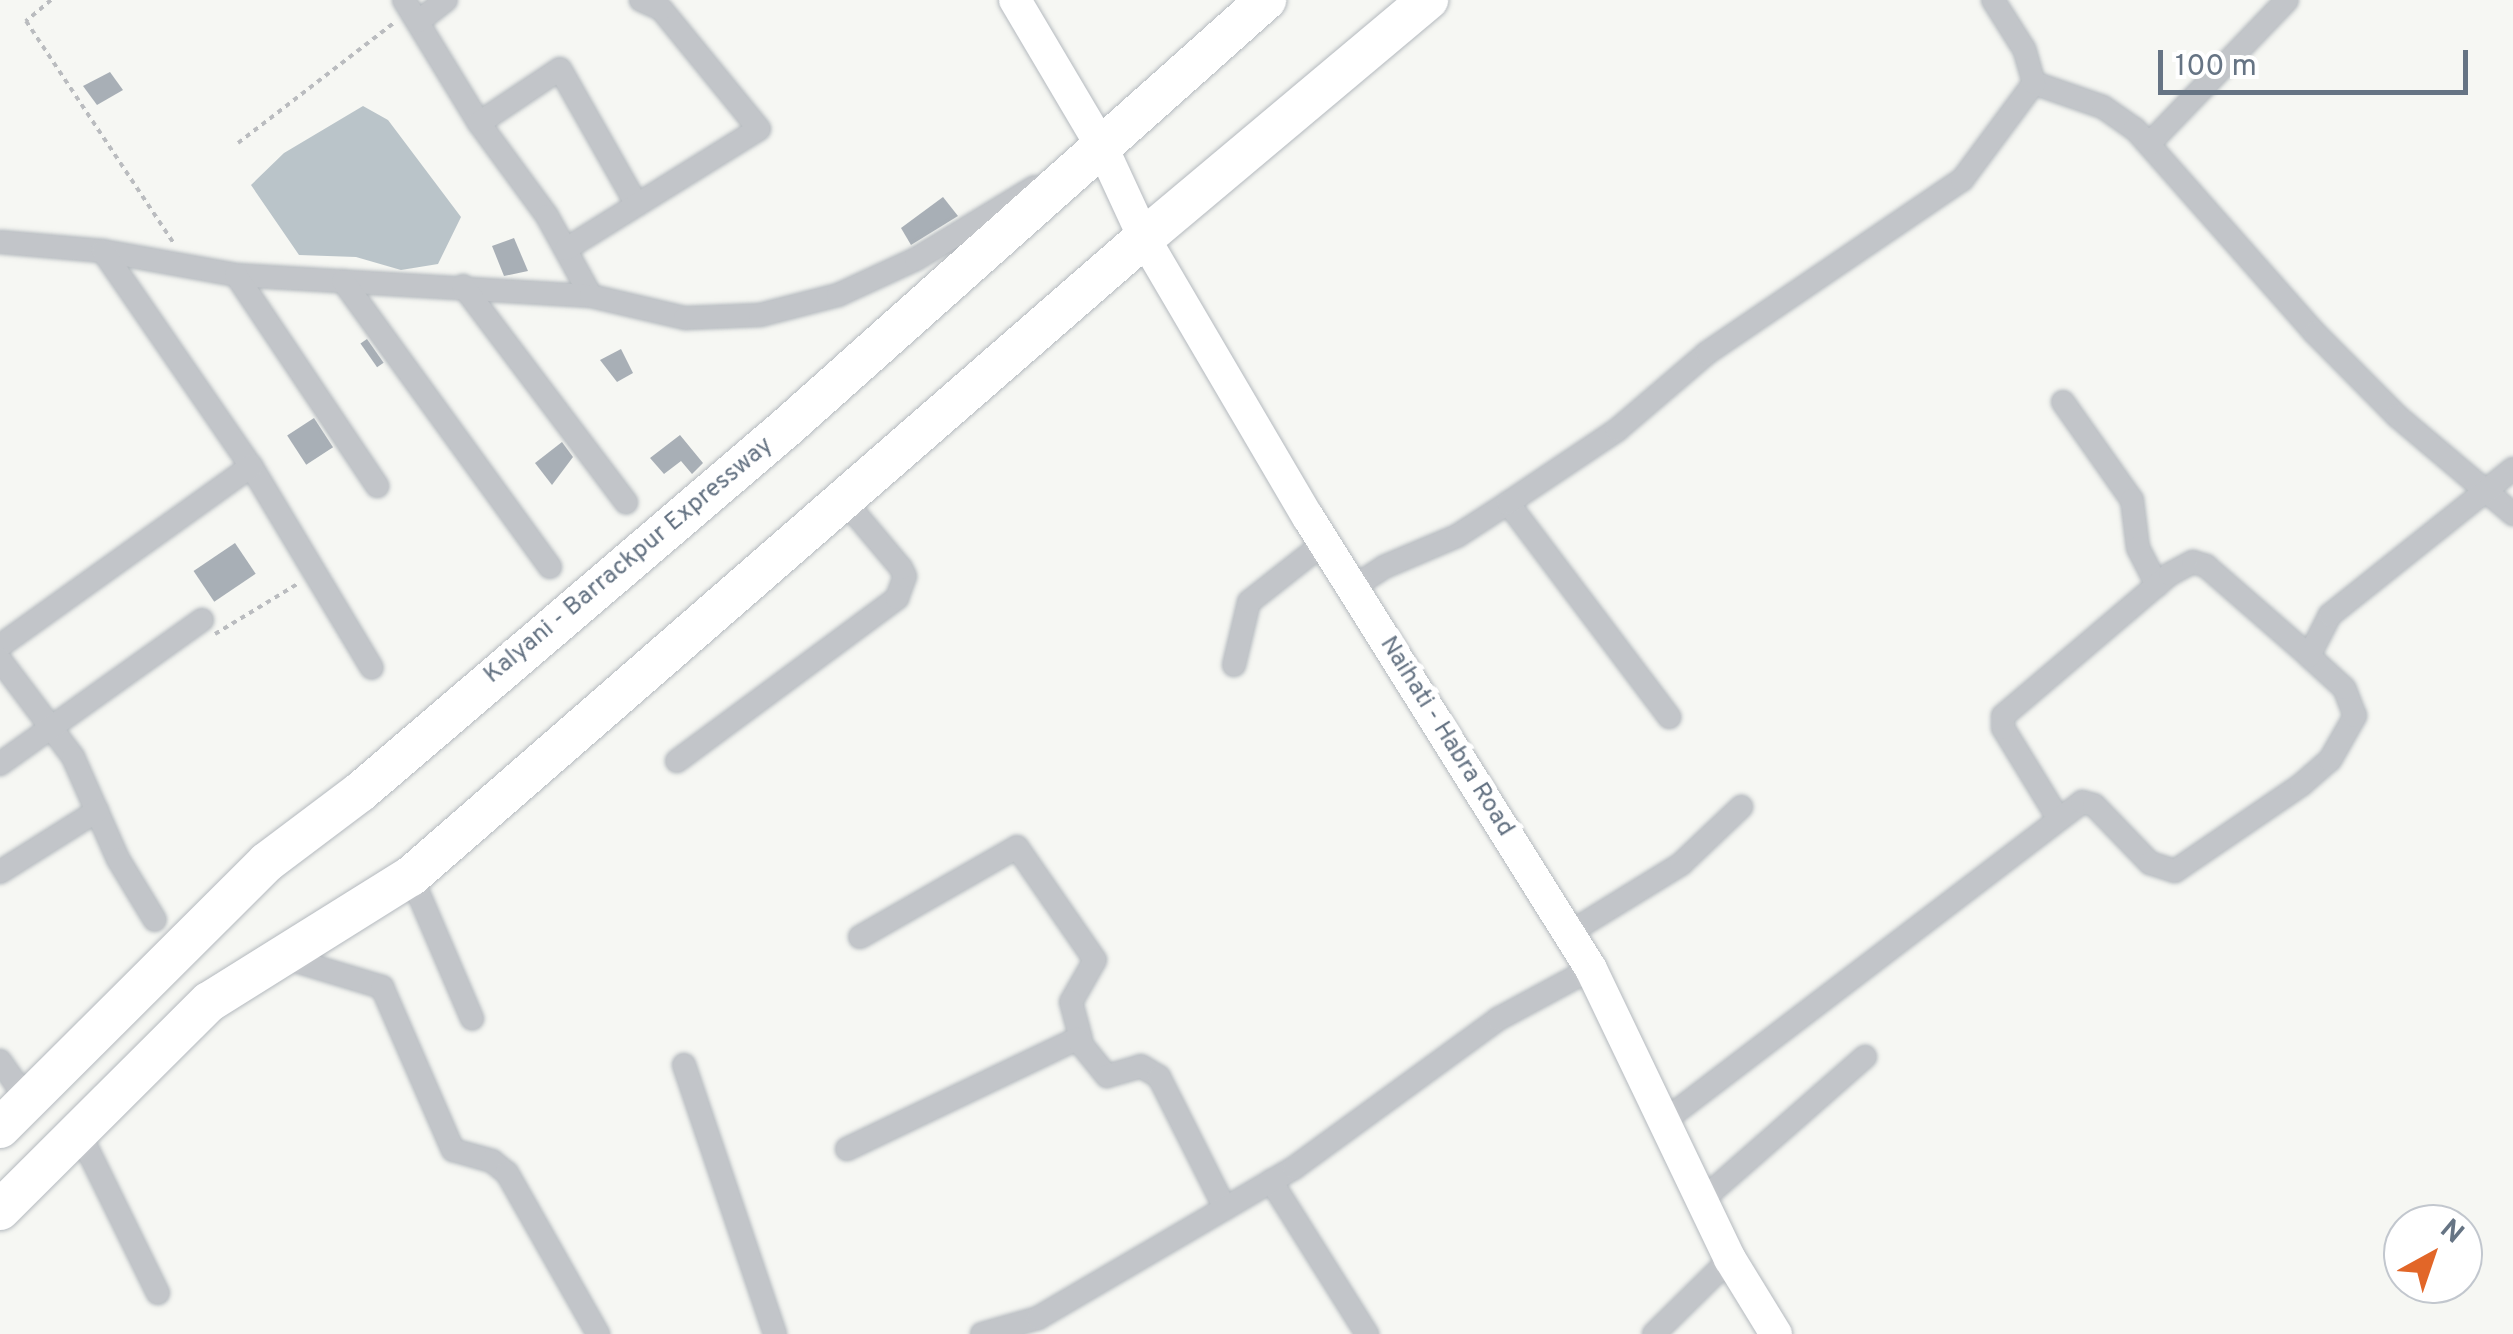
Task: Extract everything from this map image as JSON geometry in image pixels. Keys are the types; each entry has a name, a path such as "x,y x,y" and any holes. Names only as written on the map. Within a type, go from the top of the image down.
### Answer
{"highway":[{"name":"Kalyani - Barrackpur Expressway","path":"14,1115 267,862 360,792 786,427 1266,0"},
{"path":"0,1210 209,1002 278,956 362,912 411,876 1144,238 1428,0"}],"main road":[{"name":"Naihati - Habra Road","path":"1016,0 1102,148 1144,238 1324,543 1591,969 1730,1258 1776,1334"}],"street":[{"path":"446,0 411,10 479,124 566,249 591,296"},
{"path":"566,249 759,130 660,8 641,0"},
{"path":"1993,0 2024,49 2034,83"},
{"path":"2149,144 2286,0"},
{"path":"479,124 560,69 637,205"},
{"path":"2034,83 2103,107 2149,144 2315,333 2513,514"},
{"path":"1352,588 1384,566 1458,536 1616,430 1707,353 1962,180 2034,83"},
{"path":"0,242 103,251 236,275 591,296 685,318 760,316 838,294 916,260 1102,148"},
{"path":"103,251 250,466 372,668"},
{"path":"236,275 377,486"},
{"path":"343,281 550,566"},
{"path":"463,286 626,502"},
{"path":"2063,402 2132,500 2138,548 2157,585"},
{"path":"0,646 250,466"},
{"path":"2309,656 2330,614 2349,594 2513,469"},
{"path":"677,762 897,598 905,576 843,498"},
{"path":"1508,502 1669,717"},
{"path":"1234,664 1249,602 1324,543"},
{"path":"1664,1121 2058,818 2088,802 2150,863 2164,870 2186,865 2301,784 2347,738 2355,716 2352,699 2206,566 2185,565 2003,716 2003,728 2058,818"},
{"path":"0,764 202,620"},
{"path":"0,660 73,757 155,920"},
{"path":"1568,933 1681,864 1741,807"},
{"path":"0,872 98,811"},
{"path":"860,937 1017,847 1095,960 1071,1002 1081,1040 1107,1076 1141,1066 1160,1077 1226,1208"},
{"path":"411,876 472,1018"},
{"path":"278,956 382,987 453,1150 492,1161 507,1173 598,1334"},
{"path":"982,1334 1038,1318 1226,1208 1272,1180 1498,1019 1591,969"},
{"path":"847,1149 1069,1040 1081,1040"},
{"path":"1702,1200 1864,1058"},
{"path":"0,1061 14,1115"},
{"path":"684,1064 775,1334"},
{"path":"80,1134 158,1293"},
{"path":"1272,1180 1367,1334"},
{"path":"1654,1334 1730,1258"}],"path":[{"path":"51,0 26,21 190,267"},
{"path":"238,143 411,10"},
{"path":"202,620 218,636 315,572"}],"shaded area":[{"path":"363,106 388,120 461,217 438,264 401,270 356,257 299,255 251,185 284,153"}],"building":[{"path":"110,72 123,90 97,105 83,86"},
{"path":"943,197 958,216 911,245 901,228"},
{"path":"514,238 528,271 504,276 492,246"},
{"path":"367,339 384,363 377,367 360,344"},
{"path":"621,349 633,373 617,382 600,360"},
{"path":"314,418 333,447 306,465 287,435"},
{"path":"680,435 703,463 692,474 681,461 664,474 650,458"},
{"path":"562,442 573,457 552,485 535,463"},
{"path":"235,543 256,574 214,602 194,571"}]}
